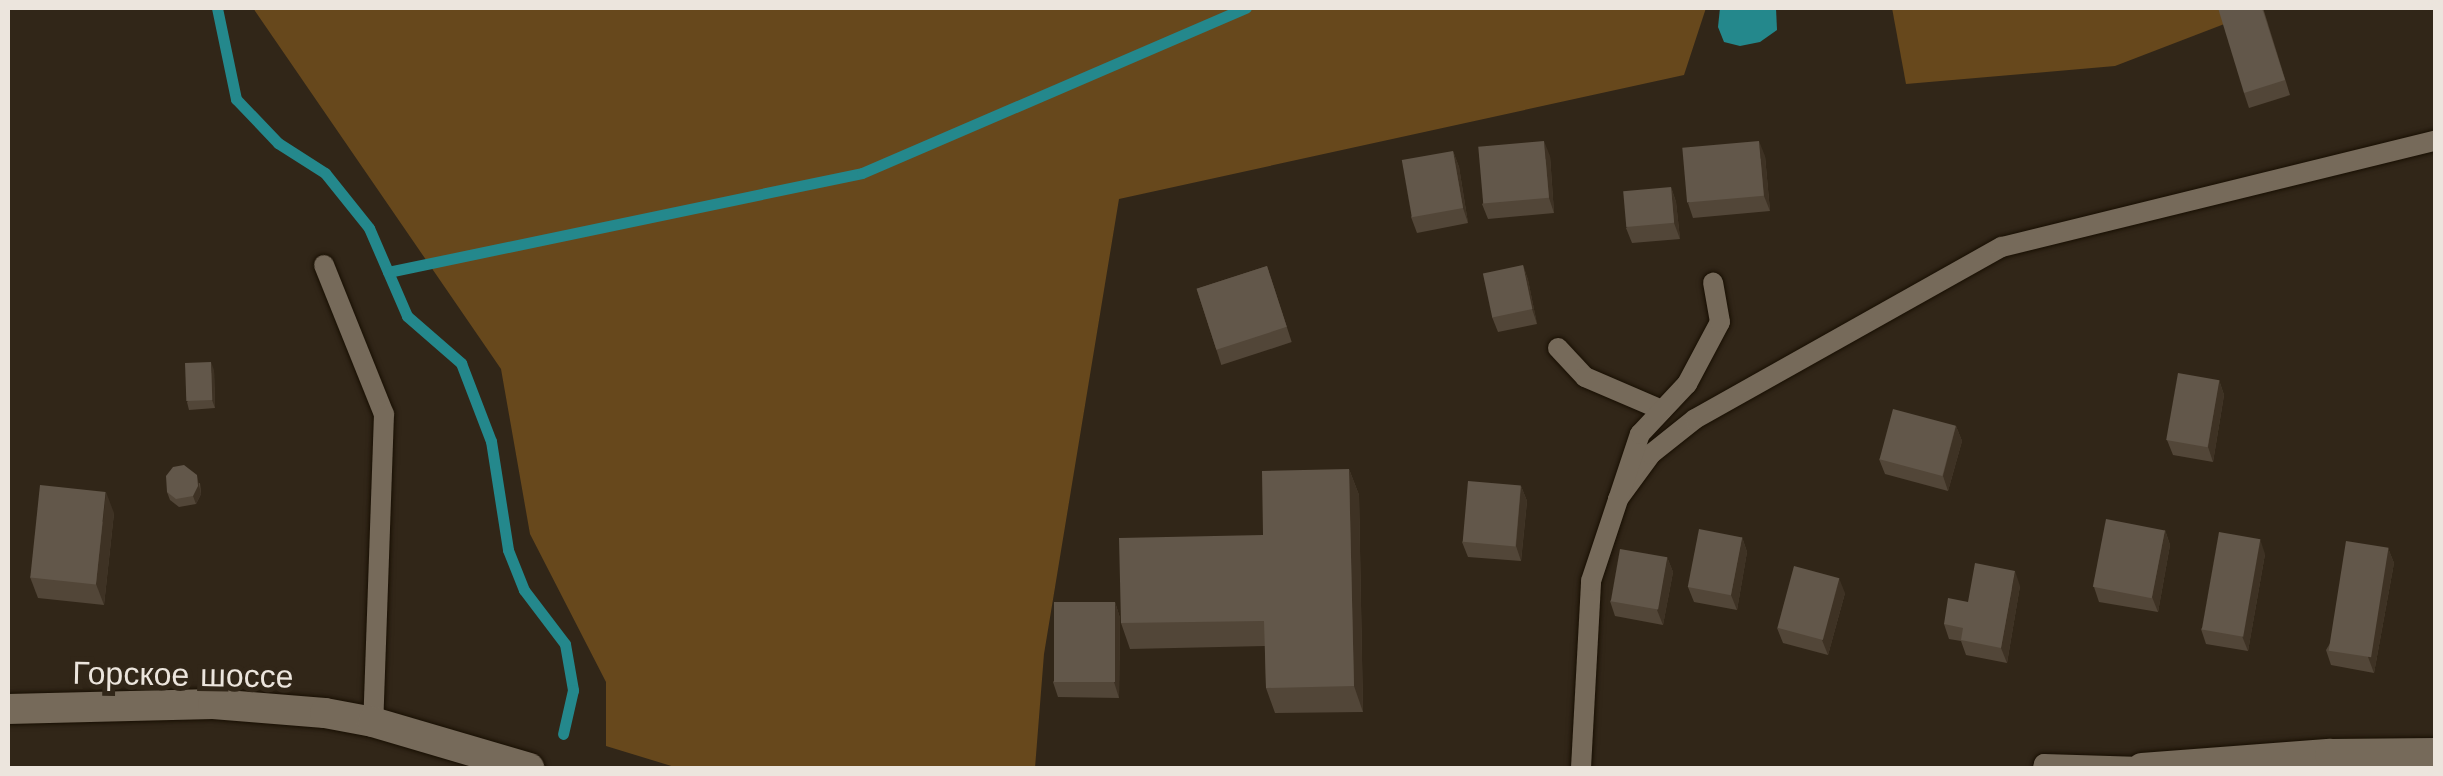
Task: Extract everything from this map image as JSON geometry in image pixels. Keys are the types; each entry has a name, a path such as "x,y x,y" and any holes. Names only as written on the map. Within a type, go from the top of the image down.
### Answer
{"main road":[{"name":"Горское шоссе","path":"8,710 213,704 373,722 529,768"},
{"path":"2142,768 2330,754 2436,753"}],"lane":[{"path":"1618,498 1651,454 1694,419 2002,246 2436,140"},
{"path":"324,266 384,414 373,722"},
{"path":"1581,768 1591,581 1640,434 1687,384 1720,322 1713,283"},
{"path":"1558,348 1586,376 1662,410"},
{"path":"2043,768 2044,764 2142,768"}],"shaded area":[{"path":"253,8 1706,8 1684,75 1119,199 1044,654 1035,768 678,768 606,746 606,682 530,534 501,369"},
{"path":"1892,8 2266,8 2115,66 1906,84"}],"water":[{"path":"1720,8 1776,8 1777,30 1760,42 1740,46 1724,42 1718,27"}],"building":[{"path":"2218,8 2262,8 2285,80 2244,93"},
{"path":"1544,141 1549,198 1483,204 1478,147"},
{"path":"1759,141 1764,196 1687,203 1682,148"},
{"path":"1453,151 1463,208 1412,217 1402,160"},
{"path":"1671,187 1674,223 1626,227 1623,191"},
{"path":"1523,265 1532,309 1492,318 1483,274"},
{"path":"1267,266 1287,327 1216,350 1197,289"},
{"path":"211,362 212,400 186,401 185,363"},
{"path":"2178,373 2219,380 2208,447 2166,440"},
{"path":"1893,409 1956,426 1942,476 1880,459"},
{"path":"184,465 197,475 198,486 193,496 176,499 167,492 166,476 173,467"},
{"path":"1349,469 1354,686 1266,688 1264,621 1121,623 1119,538 1263,535 1262,471"},
{"path":"1468,481 1521,486 1515,546 1463,542"},
{"path":"40,485 106,492 96,584 30,577"},
{"path":"2106,519 2165,530 2152,598 2093,587"},
{"path":"1699,529 1742,537 1731,595 1688,587"},
{"path":"2219,532 2260,539 2243,637 2202,629"},
{"path":"2346,541 2388,548 2371,657 2329,651"},
{"path":"1620,549 1667,557 1658,610 1611,601"},
{"path":"1975,563 2015,571 2001,648 1961,640 1963,628 1944,624 1948,598 1968,602"},
{"path":"1794,566 1839,578 1823,640 1777,628"},
{"path":"1054,602 1115,602 1115,682 1054,682"}],"waterway":[{"path":"217,8 236,99 278,143 325,173 369,228 407,316 461,363 491,441 508,550 524,590 565,644 573,690 563,734"},
{"path":"388,272 862,173 1246,8"}]}
